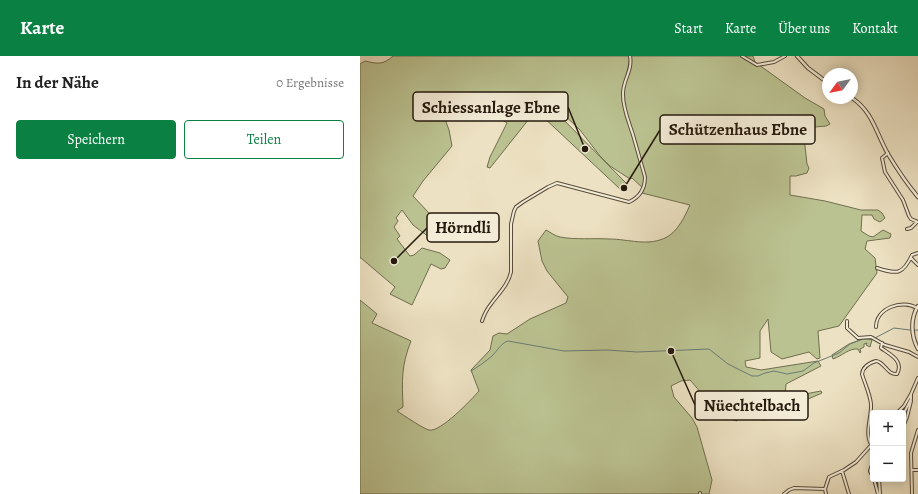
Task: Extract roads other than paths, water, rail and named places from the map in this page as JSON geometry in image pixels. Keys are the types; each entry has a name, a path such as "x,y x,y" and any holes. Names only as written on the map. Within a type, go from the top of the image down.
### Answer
{"street":[{"path":"482,321 490,305 504,289 510,278 512,261 511,224 512,215 516,207 548,187 558,183 629,202 636,198 645,185 645,177 624,108 622,95 624,85 630,72 630,56"},
{"path":"742,56 757,65 774,62 786,56"},
{"path":"797,56 808,68 822,78"},
{"path":"858,103 866,109 888,154 907,184 917,195"},
{"path":"888,154 882,158 885,172 903,200 909,216 911,219 918,222 911,228 907,229"},
{"path":"877,268 889,271 901,271 906,268 912,255 918,253"},
{"path":"911,258 918,265"},
{"path":"876,327 878,317 887,309 901,304 911,304 917,307 912,322 912,332 918,349"},
{"path":"847,321 847,328 854,336 858,338 871,338 918,357"},
{"path":"871,410 871,406 862,374 863,369 876,361 881,363 890,373 897,374 899,369 899,363 882,348 882,343"},
{"path":"900,410 911,394 918,378"},
{"path":"906,421 908,417 911,394"},
{"path":"906,410 911,400"},
{"path":"870,420 870,443"},
{"path":"912,494 911,453 918,430"},
{"path":"826,494 824,489 829,477 856,462 871,446"},
{"path":"912,470 918,470"},
{"path":"842,471 849,494"},
{"path":"874,482 879,494"},
{"path":"879,482 879,494"},
{"path":"784,494 794,488 824,489"}],"waterway":[{"path":"875,338 894,328 910,330"},
{"path":"471,371 490,358 501,345 508,341 564,351 607,350 637,352 709,349 728,364 752,376 758,376 774,371 787,374 803,371 814,363 839,353 850,344 863,339 870,339"}],"place":[{"name":"Schiessanlage Ebne","path":"585,149"},
{"name":"Schützenhaus Ebne","path":"624,188"},
{"name":"Hörndli","path":"394,261"},
{"name":"Nüechtelbach","path":"671,351"}]}
